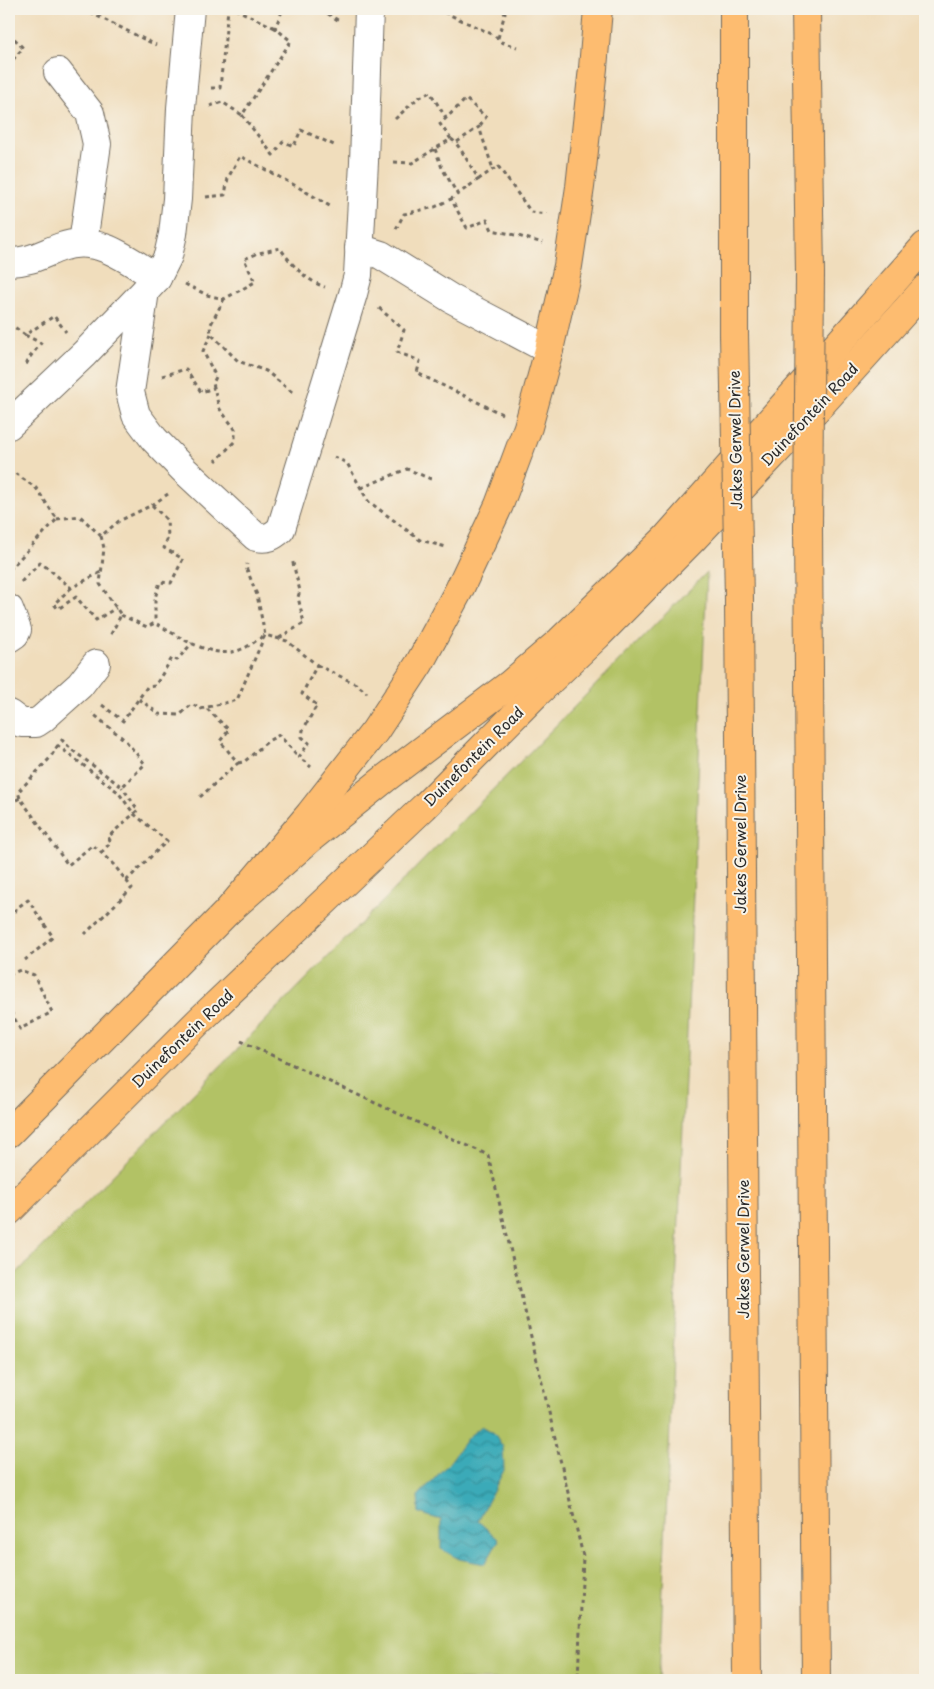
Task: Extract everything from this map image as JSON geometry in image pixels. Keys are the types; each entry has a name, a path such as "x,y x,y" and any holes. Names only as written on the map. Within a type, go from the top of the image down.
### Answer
{"main road":[{"path":"228,911 304,822 375,731 419,664 459,590 499,505 528,427 548,350 570,250 593,68 598,9"},
{"name":"Jakes Gerwel Drive","path":"734,9 734,334 739,600 747,1680"},
{"path":"806,9 810,274 808,528 816,1680"},
{"name":"Duinefontein Road","path":"9,1133 228,911 312,837 509,685 560,641 666,538 925,246"},
{"name":"Duinefontein Road","path":"9,1211 200,1020 424,807 535,695 598,635 693,539 816,409 925,289"}],"street":[{"path":"9,424 84,354 151,284 168,256 174,234 181,108 190,9"},
{"path":"151,284 130,392 136,415 154,439 192,477 262,538 274,536 281,529 353,294 367,242 364,146 369,9"},
{"path":"58,72 90,112 98,144 83,243"},
{"path":"367,242 452,299 548,350"},
{"path":"9,262 29,260 62,246 83,243 97,245 114,252 151,284"},
{"path":"9,638 17,630 12,599"},
{"path":"26,719 80,685 96,664"}],"path":[{"path":"83,9 163,49 186,52"},
{"path":"234,9 275,28 291,41 242,115"},
{"path":"275,28 283,9"},
{"path":"437,9 498,38 502,42 517,47"},
{"path":"498,9 505,13 498,38"},
{"path":"9,33 23,48 9,64"},
{"path":"364,146 418,98 430,92 446,118"},
{"path":"456,142 479,127 486,117 466,99 440,124 451,139 456,142 479,180"},
{"path":"181,108 207,107 222,102 242,115 273,155 283,142 294,146 301,130 334,146 342,127 364,146 412,163 451,139"},
{"path":"479,127 493,169"},
{"path":"435,149 442,168 458,195"},
{"path":"177,199 225,195 228,178 240,156 298,187 367,242 404,214 435,207 451,199 498,166 531,212 575,218"},
{"path":"451,199 467,228 487,220 492,230 570,250"},
{"path":"101,536 119,521 152,505 192,477 206,471 235,441 235,429 220,408 213,383 216,378 203,351 211,334 210,326 224,299"},
{"path":"25,335 54,316 84,354"},
{"path":"9,323 41,344 22,370"},
{"path":"211,334 238,361 266,371 316,411"},
{"path":"162,376 186,368 201,392 214,388"},
{"path":"306,445 347,463 368,501 420,540 446,548 458,528 481,542"},
{"path":"9,469 36,488 57,519"},
{"path":"361,488 407,469 430,479"},
{"path":"152,505 167,520 168,536 164,548 183,559 171,583 160,582 155,598 155,624"},
{"path":"9,570 57,519 80,516 101,536 104,548 100,584 120,615 146,627 155,624 198,647 224,652 241,650 266,635 287,641 317,665 356,684 388,711"},
{"path":"139,699 159,714 180,715 192,704 200,709 237,700 266,635 258,595 246,567 262,538 291,557 300,591 298,597 304,623 278,639"},
{"path":"12,599 40,563 50,569 71,588"},
{"path":"101,572 71,588 54,604 58,609 76,597 96,620 116,608"},
{"path":"96,664 120,615"},
{"path":"122,787 145,764 126,741 91,713 100,704 123,721 147,687 155,686 172,658 177,660 192,644"},
{"path":"299,758 309,743 302,737 303,730 318,706 302,694 317,665"},
{"path":"206,708 229,730 220,741 238,763"},
{"path":"26,719 118,792 134,814 167,841 126,880"},
{"path":"26,719 122,787 138,810 108,837 111,842 101,853"},
{"path":"200,797 238,763 244,762 268,741 279,735 299,758 334,784"},
{"path":"58,745 50,758 18,792 20,798 68,865 93,845 114,865 132,888 85,934"},
{"path":"9,804 20,798"},
{"path":"9,918 18,907 28,900 53,937 26,960"},
{"path":"9,975 20,970 34,975 52,1012 20,1029 9,1008"},
{"path":"241,1042 488,1155 583,1556 578,1680"}],"green space":[{"path":"707,572 659,1680 9,1680 9,1281"}],"water":[{"path":"482,1426 494,1433 503,1447 504,1470 478,1521 499,1540 485,1564 459,1559 441,1549 441,1520 419,1513 418,1496 449,1463 468,1437"}]}
